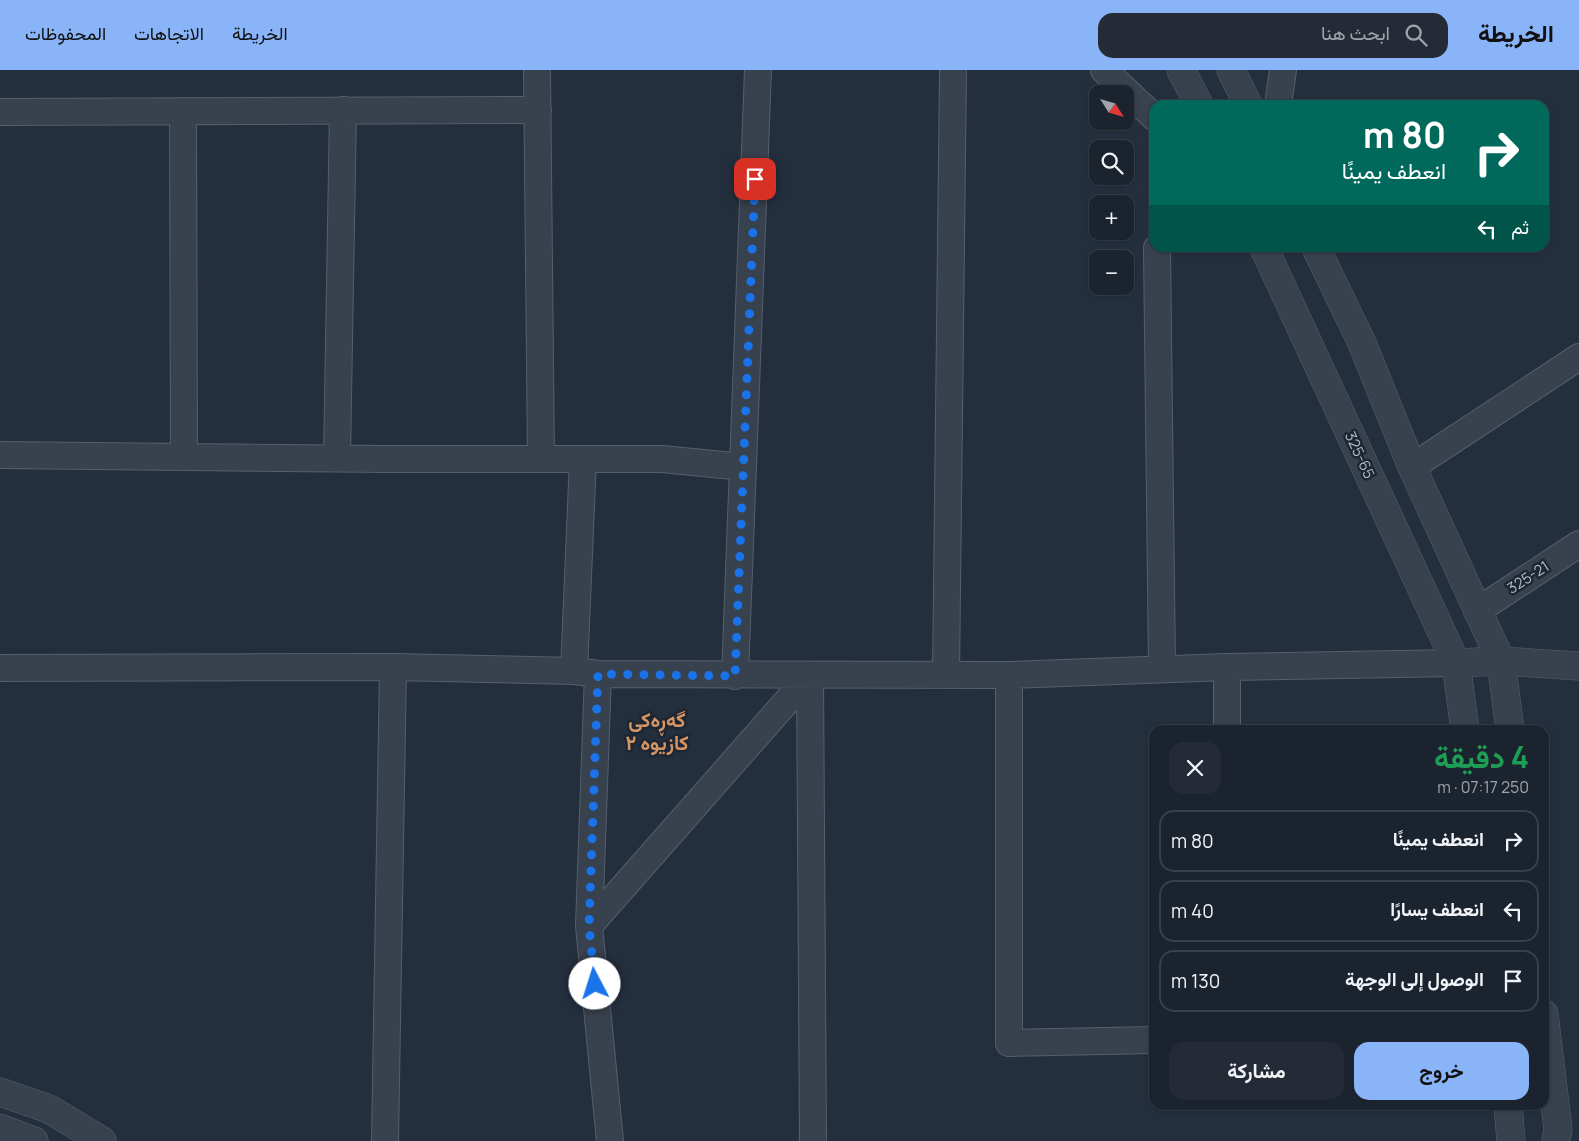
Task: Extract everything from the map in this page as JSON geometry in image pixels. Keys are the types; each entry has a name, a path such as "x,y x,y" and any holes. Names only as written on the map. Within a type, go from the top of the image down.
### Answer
{"street":[{"path":"537,70 541,459"},
{"path":"735,676 758,70"},
{"path":"946,675 952,70"},
{"path":"1104,70 1149,112"},
{"path":"1181,70 1196,100"},
{"path":"1231,70 1246,100"},
{"path":"1279,100 1283,70"},
{"path":"337,458 343,110"},
{"path":"0,112 538,110"},
{"path":"183,111 184,456"},
{"path":"1157,252 1162,669"},
{"name":"325-65","path":"1266,252 1456,663 1464,725"},
{"path":"1318,252 1362,342 1412,467 1502,661 1509,725"},
{"path":"1412,467 1579,357"},
{"path":"0,454 662,459 743,467"},
{"path":"583,459 589,926 610,1141"},
{"name":"325-21","path":"1477,610 1579,544"},
{"path":"0,668 393,667 735,676 1009,675 1227,667 1502,661 1579,666"},
{"path":"386,1141 393,667"},
{"path":"1227,667 1227,725"},
{"path":"589,926 810,675"},
{"path":"810,675 813,1141"},
{"path":"1009,675 1010,1043 1149,1040"},
{"path":"1549,1055 1558,1129 1556,1141"},
{"path":"0,1092 48,1109 102,1141"},
{"path":"1508,1110 1511,1141"},
{"path":"0,1128 34,1141"}],"district":[{"name":"گەڕەکی کازیوە ٢","path":"657,730"}],"route":[{"path":"595,984 589,926 598,674 735,676 755,179"}]}
